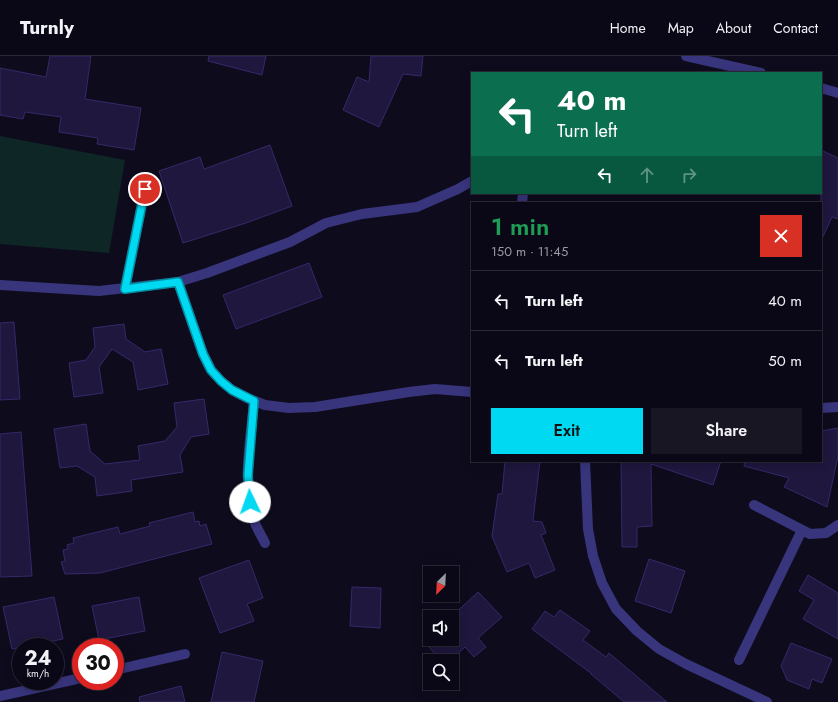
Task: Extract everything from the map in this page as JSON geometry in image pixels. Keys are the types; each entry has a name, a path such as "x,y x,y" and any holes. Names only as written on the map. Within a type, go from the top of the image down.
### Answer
{"street":[{"path":"686,56 756,72"},
{"path":"822,88 838,93"},
{"path":"0,285 99,291 178,282 207,274 290,242 326,223 362,214 417,207 458,190 471,182"},
{"path":"125,289 145,189"},
{"path":"178,282 203,354 211,370 232,390 265,406 289,408 309,407 429,390 471,392"},
{"path":"254,401 248,475 250,502 254,519 265,543"},
{"path":"822,408 838,406"},
{"path":"585,462 588,529 593,556 602,583 616,609 637,631 659,649 686,664 768,702"},
{"path":"754,505 810,534 826,533 838,525"},
{"path":"739,660 802,530"},
{"path":"124,668 185,654"},
{"path":"0,696 72,680"}],"green space":[{"path":"0,136 125,160 109,253 0,244"}],"building":[{"path":"50,56 91,56 85,99 141,108 134,150 97,144 98,138 59,132 61,117 25,112 23,119 0,115 0,68 46,77"},
{"path":"209,56 266,56 262,75 208,61"},
{"path":"371,56 423,56 421,76 403,74 379,127 343,110 357,77 369,82"},
{"path":"270,145 292,206 246,223 183,243 159,171 200,157 204,169"},
{"path":"822,150 838,158 838,219 832,217 822,239"},
{"path":"309,263 322,297 236,329 223,295"},
{"path":"14,322 20,399 0,400 0,323"},
{"path":"124,324 126,339 145,352 161,349 168,384 138,390 133,362 112,349 99,367 103,393 74,397 69,363 86,360 95,347 93,328"},
{"path":"204,399 209,434 191,437 180,455 183,472 131,480 132,491 97,496 95,477 77,466 60,468 54,429 86,424 90,451 105,464 140,460 138,446 165,441 177,427 174,403"},
{"path":"838,428 838,456 827,507 784,487 789,478 744,466 745,462 822,462 822,431"},
{"path":"21,432 32,576 0,577 0,434"},
{"path":"505,462 540,462 533,521 542,522 546,533 541,535 555,570 535,578 529,563 507,572 492,536 498,494 502,494"},
{"path":"621,462 721,462 713,485 651,464 652,526 637,527 637,547 622,547"},
{"path":"193,512 195,522 199,521 200,526 206,524 212,544 100,573 65,574 61,562 65,561 63,550 68,549 67,545 74,543 73,538 118,527 120,534 150,526 149,523"},
{"path":"649,559 685,571 671,613 635,601"},
{"path":"249,560 263,598 247,604 254,621 220,633 199,578"},
{"path":"808,575 838,593 838,639 803,619 814,600 799,591"},
{"path":"352,587 381,588 380,628 350,626"},
{"path":"478,592 502,617 478,638 486,647 474,657 465,647 458,654 435,654 428,646 459,646 459,610"},
{"path":"54,597 63,638 12,638 12,649 3,607"},
{"path":"139,597 145,631 109,638 99,638 92,606"},
{"path":"560,610 590,631 583,640 606,657 609,653 667,702 624,702 592,674 532,629 545,611 554,617"},
{"path":"791,643 832,659 822,683 812,679 809,689 787,680 781,666"},
{"path":"222,652 263,661 254,702 211,702"},
{"path":"181,686 185,702 140,702 139,697"}],"route":[{"path":"145,189 125,289 178,282 203,354 211,370 232,390 254,401 248,475 250,502"}]}
